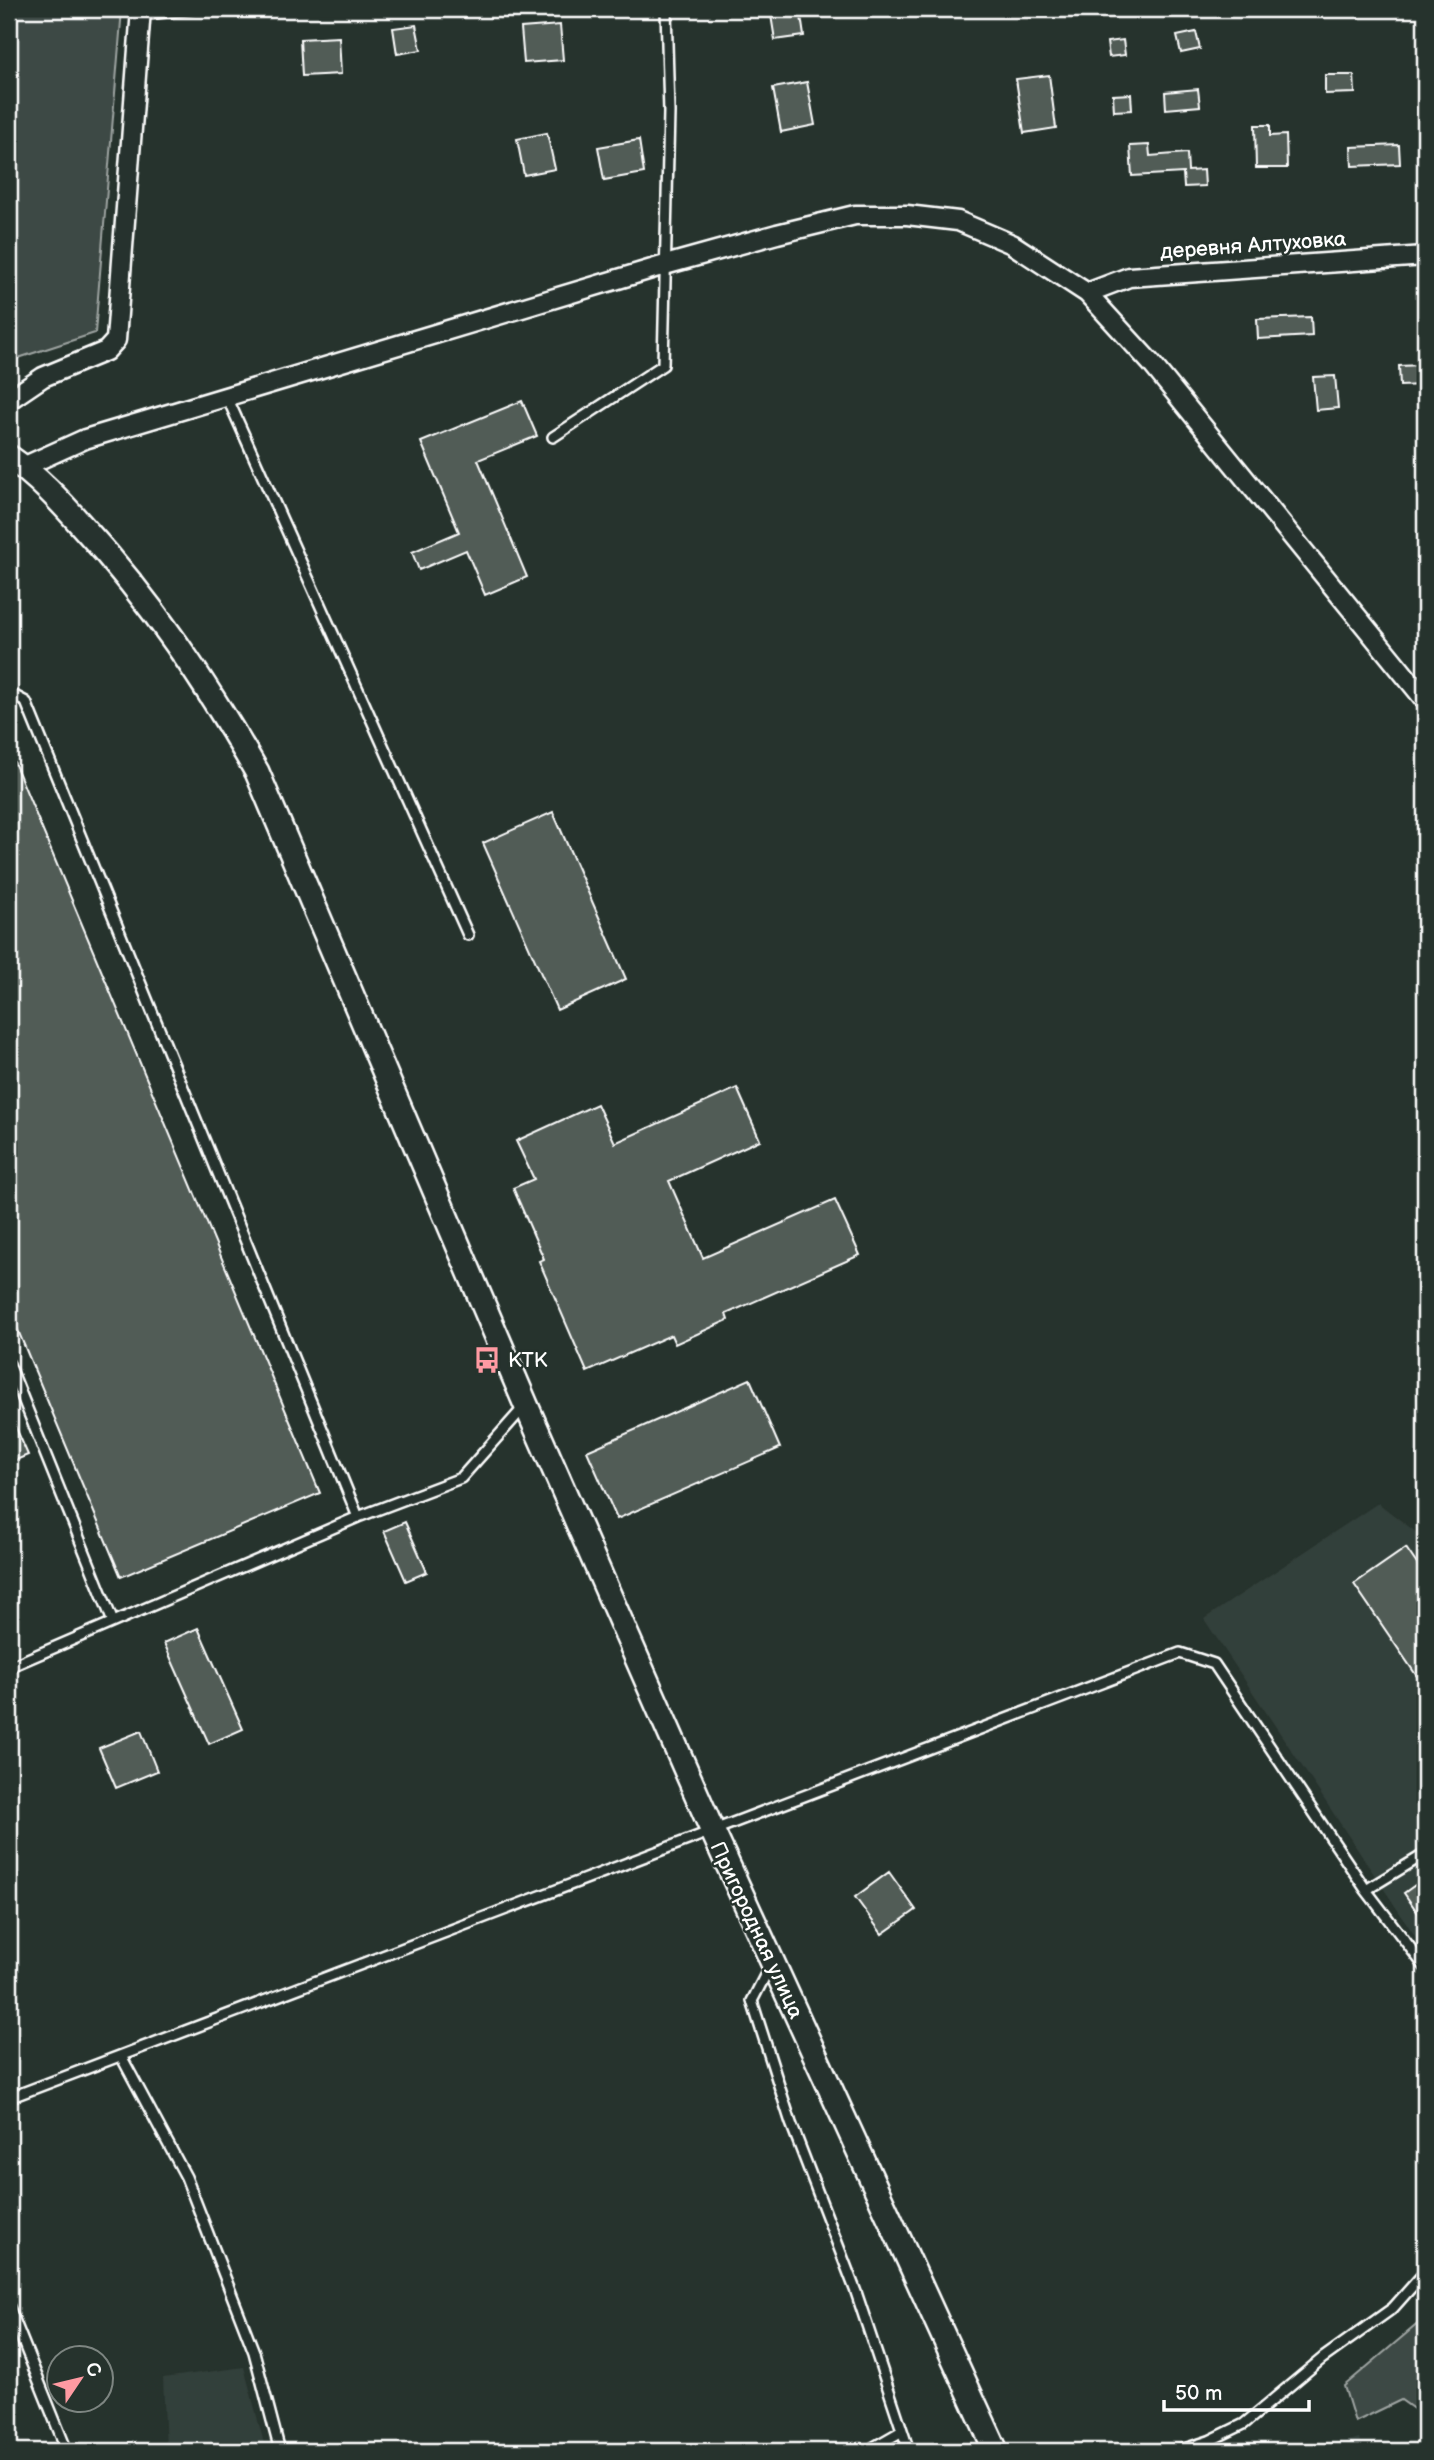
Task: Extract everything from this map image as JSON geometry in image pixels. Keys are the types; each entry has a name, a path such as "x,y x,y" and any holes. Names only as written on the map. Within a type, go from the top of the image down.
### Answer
{"street":[{"path":"9,400 43,377 106,351 116,340 141,12"},
{"path":"16,462 665,265 855,215 907,215 958,221 1012,244 1087,293 1151,363 1425,700"},
{"name":"деревня Алтуховка","path":"1087,293 1129,277 1425,256"},
{"name":"Пригородная улица","path":"16,462 68,510 110,556 167,627 217,702 257,772 526,1405 713,1832 996,2451"}],"lane":[{"path":"141,12 192,9"},
{"path":"553,437 663,365 668,112 666,9"},
{"path":"227,397 468,935"},
{"path":"9,693 26,702 358,1517"},
{"path":"9,1364 113,1622"},
{"path":"9,1667 358,1517 461,1478 526,1405"},
{"path":"9,2098 1180,1653 1214,1664 1366,1890 1425,1967"},
{"path":"1366,1890 1425,1854"},
{"path":"772,1962 752,2001 791,2123 856,2292 909,2451"},
{"path":"121,2056 186,2177 254,2352 280,2451"},
{"path":"1178,2451 1209,2441 1244,2424 1323,2358 1393,2308 1425,2272"},
{"path":"9,2307 67,2451"},
{"path":"867,2451 902,2431"}],"shaded area":[{"path":"9,9 122,9 95,333 9,361"},
{"path":"1378,1503 1425,1539 1425,1951 1204,1619"},
{"path":"1425,2321 1425,2417 1401,2400 1355,2422 1344,2386 1420,2322"},
{"path":"244,2367 266,2451 166,2451 163,2378"},
{"path":"1359,2438 1366,2451 1316,2451"}],"building":[{"path":"770,9 800,9 804,36 775,40"},
{"path":"416,25 421,50 397,54 393,28"},
{"path":"560,25 563,60 524,63 521,28"},
{"path":"1196,32 1200,49 1181,53 1177,36"},
{"path":"339,37 341,74 302,76 300,39"},
{"path":"1123,40 1125,55 1109,57 1107,42"},
{"path":"1049,75 1056,128 1024,133 1016,79"},
{"path":"1325,75 1354,75 1355,93 1325,94"},
{"path":"807,82 815,125 781,132 773,88"},
{"path":"1198,89 1200,106 1166,109 1165,92"},
{"path":"1131,94 1132,110 1114,111 1113,95"},
{"path":"1255,125 1270,125 1270,136 1286,135 1287,168 1256,168"},
{"path":"547,133 555,169 524,175 517,139"},
{"path":"639,140 644,173 604,180 598,147"},
{"path":"1149,145 1150,156 1187,153 1188,171 1204,170 1205,186 1184,187 1183,173 1132,176 1130,146"},
{"path":"1399,145 1400,164 1352,166 1351,147"},
{"path":"1311,317 1312,336 1258,339 1257,319"},
{"path":"1422,365 1423,385 1400,386 1399,366"},
{"path":"1335,376 1338,408 1316,410 1313,377"},
{"path":"522,401 537,436 478,460 527,577 485,595 466,550 419,570 412,552 459,532 421,442"},
{"path":"9,750 320,1493 121,1577 9,1309"},
{"path":"553,812 626,979 557,1010 483,843"},
{"path":"737,1088 760,1140 669,1181 703,1258 835,1200 860,1255 726,1314 728,1320 675,1344 671,1335 587,1372 539,1261 544,1259 513,1188 534,1179 516,1141 597,1104 615,1143"},
{"path":"750,1379 780,1448 617,1519 587,1451"},
{"path":"9,1412 28,1455 9,1463"},
{"path":"405,1522 427,1572 406,1581 384,1531"},
{"path":"1406,1548 1425,1576 1425,1688 1354,1584"},
{"path":"198,1628 243,1729 209,1744 164,1643"},
{"path":"141,1731 157,1771 116,1788 99,1748"},
{"path":"889,1872 916,1910 882,1934 855,1897"},
{"path":"1425,1878 1425,1923 1404,1893"}],"place":[{"name":"КТК","path":"487,1360"}]}
